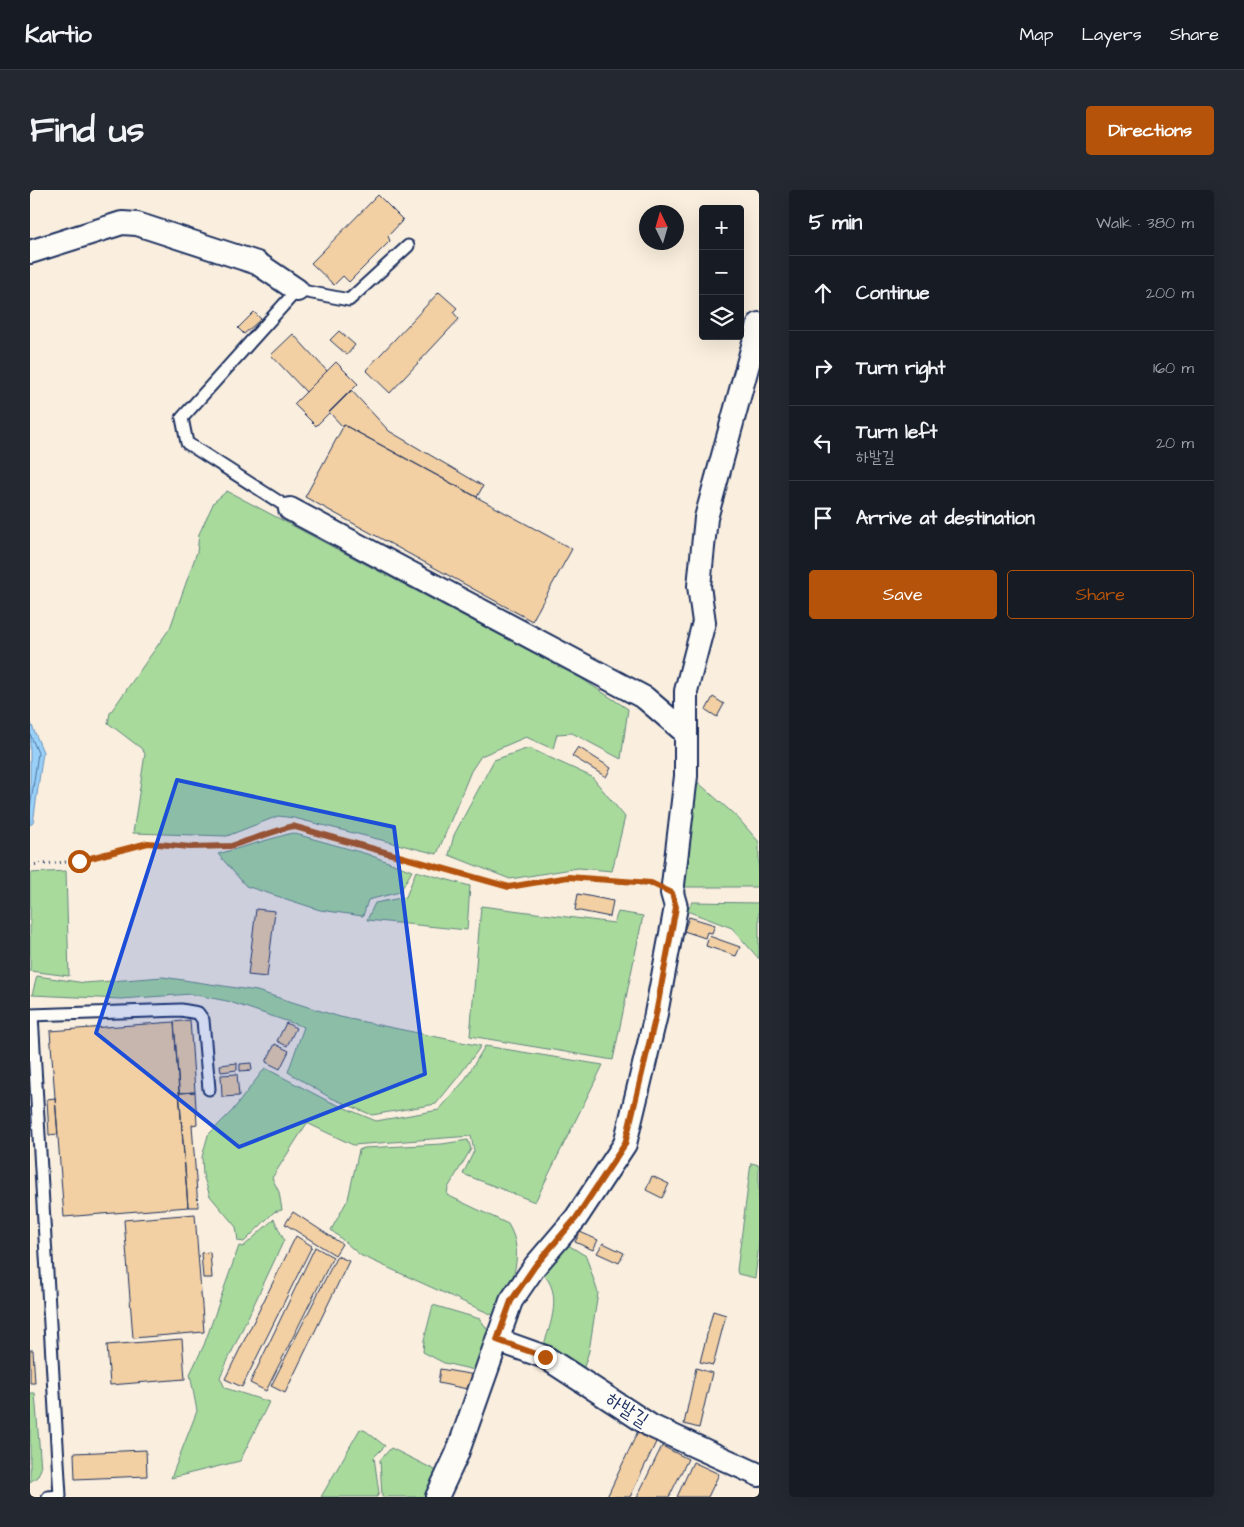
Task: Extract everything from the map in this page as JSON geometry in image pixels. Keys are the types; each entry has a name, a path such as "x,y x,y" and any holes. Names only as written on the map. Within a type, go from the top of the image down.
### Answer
{"street":[{"path":"30,252 122,223 136,224 257,263 297,290"},
{"path":"437,1497 456,1454 511,1301 535,1266 576,1218 625,1144 657,1010 676,907 672,893 686,776 686,691 704,622 699,586 706,518 759,324"},
{"path":"290,509 645,698 686,733"},
{"name":"하발길","path":"497,1340 545,1357 651,1426 759,1476"}],"lane":[{"path":"290,509 187,443 182,418 297,290 349,300 408,246"},
{"path":"48,1497 60,1496 31,1015 181,1010 198,1013 203,1020 209,1089"}],"path":[{"path":"30,865 79,861 148,843 190,847 231,846 292,826 509,887 568,877 651,883 672,893"}],"highlighted area":[{"path":"177,780 394,827 425,1074 239,1147 96,1033"}],"green space":[{"path":"227,491 579,677 628,709 621,759 572,733 557,734 553,749 526,737 481,756 471,771 437,854 294,818 278,816 227,836 133,833 145,754 142,749 108,723 110,713 170,628 197,552 199,534 214,502"},
{"path":"529,748 592,777 625,817 612,871 578,868 510,879 449,855 454,835 494,760"},
{"path":"693,778 737,817 759,842 759,887 681,887"},
{"path":"292,833 367,854 412,871 400,892 368,900 363,916 320,910 246,886 218,854"},
{"path":"66,871 69,976 30,971 30,873"},
{"path":"416,871 470,886 467,930 367,920 375,903 406,897"},
{"path":"692,902 759,903 759,959 732,928 687,911"},
{"path":"481,906 614,923 618,912 643,916 613,1060 470,1036"},
{"path":"37,976 85,983 163,977 257,991 340,1017 481,1046 436,1104 372,1115 329,1097 288,1072 304,1027 227,1001 191,994 121,999 32,995"},
{"path":"485,1046 603,1065 535,1202 463,1174 474,1151 471,1136 353,1145 307,1123 272,1178 279,1192 282,1210 274,1212 244,1242 238,1241 236,1227 210,1196 203,1175 202,1157 208,1135 233,1110 265,1068 326,1100 376,1121 439,1110 464,1081"},
{"path":"468,1140 471,1149 448,1188 447,1195 508,1224 514,1236 516,1248 516,1259 511,1282 497,1317 360,1255 331,1230 348,1199 359,1150 364,1148 442,1144"},
{"path":"751,1163 759,1165 759,1245 755,1278 738,1274 737,1270"},
{"path":"274,1219 284,1240 220,1377 225,1388 269,1402 240,1461 171,1478 197,1411 190,1374 204,1345 239,1246 243,1247"},
{"path":"568,1245 586,1256 598,1293 589,1351 583,1370 543,1347 552,1318 554,1299 552,1289 542,1273"},
{"path":"433,1305 480,1319 490,1333 479,1371 444,1363 423,1352 424,1340"},
{"path":"30,1393 35,1393 41,1469 37,1477 30,1482"},
{"path":"360,1429 366,1431 385,1446 374,1457 379,1493 377,1497 321,1497"},
{"path":"391,1448 437,1471 426,1497 382,1497 380,1460"}],"water":[{"path":"30,721 43,752 33,823 30,825"}],"building":[{"path":"378,195 403,220 388,236 390,241 349,282 343,276 334,285 311,263"},
{"path":"439,292 457,308 453,312 459,319 390,393 366,370"},
{"path":"254,312 261,319 244,334 238,328"},
{"path":"339,331 355,345 347,355 330,340"},
{"path":"293,334 327,371 306,392 271,355"},
{"path":"336,362 358,384 316,426 294,404"},
{"path":"351,390 389,431 483,486 477,497 344,425 343,427 329,412"},
{"path":"344,425 572,549 532,621 305,497"},
{"path":"713,697 724,704 717,717 706,710"},
{"path":"578,747 611,768 606,777 572,756"},
{"path":"578,894 613,901 610,917 575,910"},
{"path":"256,909 275,911 267,977 248,975"},
{"path":"689,917 715,925 712,933 707,932 705,938 684,931"},
{"path":"709,936 740,947 736,956 706,946"},
{"path":"190,1020 195,1092 179,1093 174,1022"},
{"path":"174,1022 188,1207 64,1217 50,1031"},
{"path":"286,1023 296,1028 287,1046 277,1041"},
{"path":"275,1044 289,1051 280,1069 266,1062"},
{"path":"237,1063 237,1070 221,1072 220,1065"},
{"path":"251,1063 252,1070 240,1071 240,1064"},
{"path":"237,1074 239,1096 222,1097 221,1075"},
{"path":"195,1092 197,1124 192,1125 198,1207 188,1207 179,1093"},
{"path":"55,1098 58,1134 49,1135 47,1099"},
{"path":"652,1176 669,1184 662,1198 646,1190"},
{"path":"293,1212 342,1244 335,1255 285,1224"},
{"path":"195,1214 204,1332 133,1338 124,1220"},
{"path":"580,1232 598,1240 593,1250 575,1242"},
{"path":"296,1236 312,1246 242,1387 225,1379"},
{"path":"603,1243 624,1253 619,1263 597,1253"},
{"path":"315,1247 333,1257 266,1391 250,1383"},
{"path":"210,1252 212,1278 203,1278 201,1253"},
{"path":"337,1256 349,1261 285,1393 271,1386"},
{"path":"713,1311 726,1315 713,1365 700,1362"},
{"path":"182,1339 185,1379 110,1385 107,1345"},
{"path":"30,1350 33,1350 35,1383 30,1383"},
{"path":"696,1368 712,1373 699,1428 684,1424"},
{"path":"440,1369 475,1375 472,1390 438,1383"},
{"path":"638,1431 657,1440 630,1497 607,1497"},
{"path":"662,1446 688,1459 669,1497 637,1497"},
{"path":"146,1450 147,1476 75,1479 74,1453"},
{"path":"693,1462 719,1474 708,1497 677,1497"}],"route":[{"path":"79,861 148,843 190,847 231,846 292,826 509,887 568,877 651,883 672,893 676,907 655,1019 625,1144 576,1218 535,1266 511,1301 497,1340 545,1357"}]}
